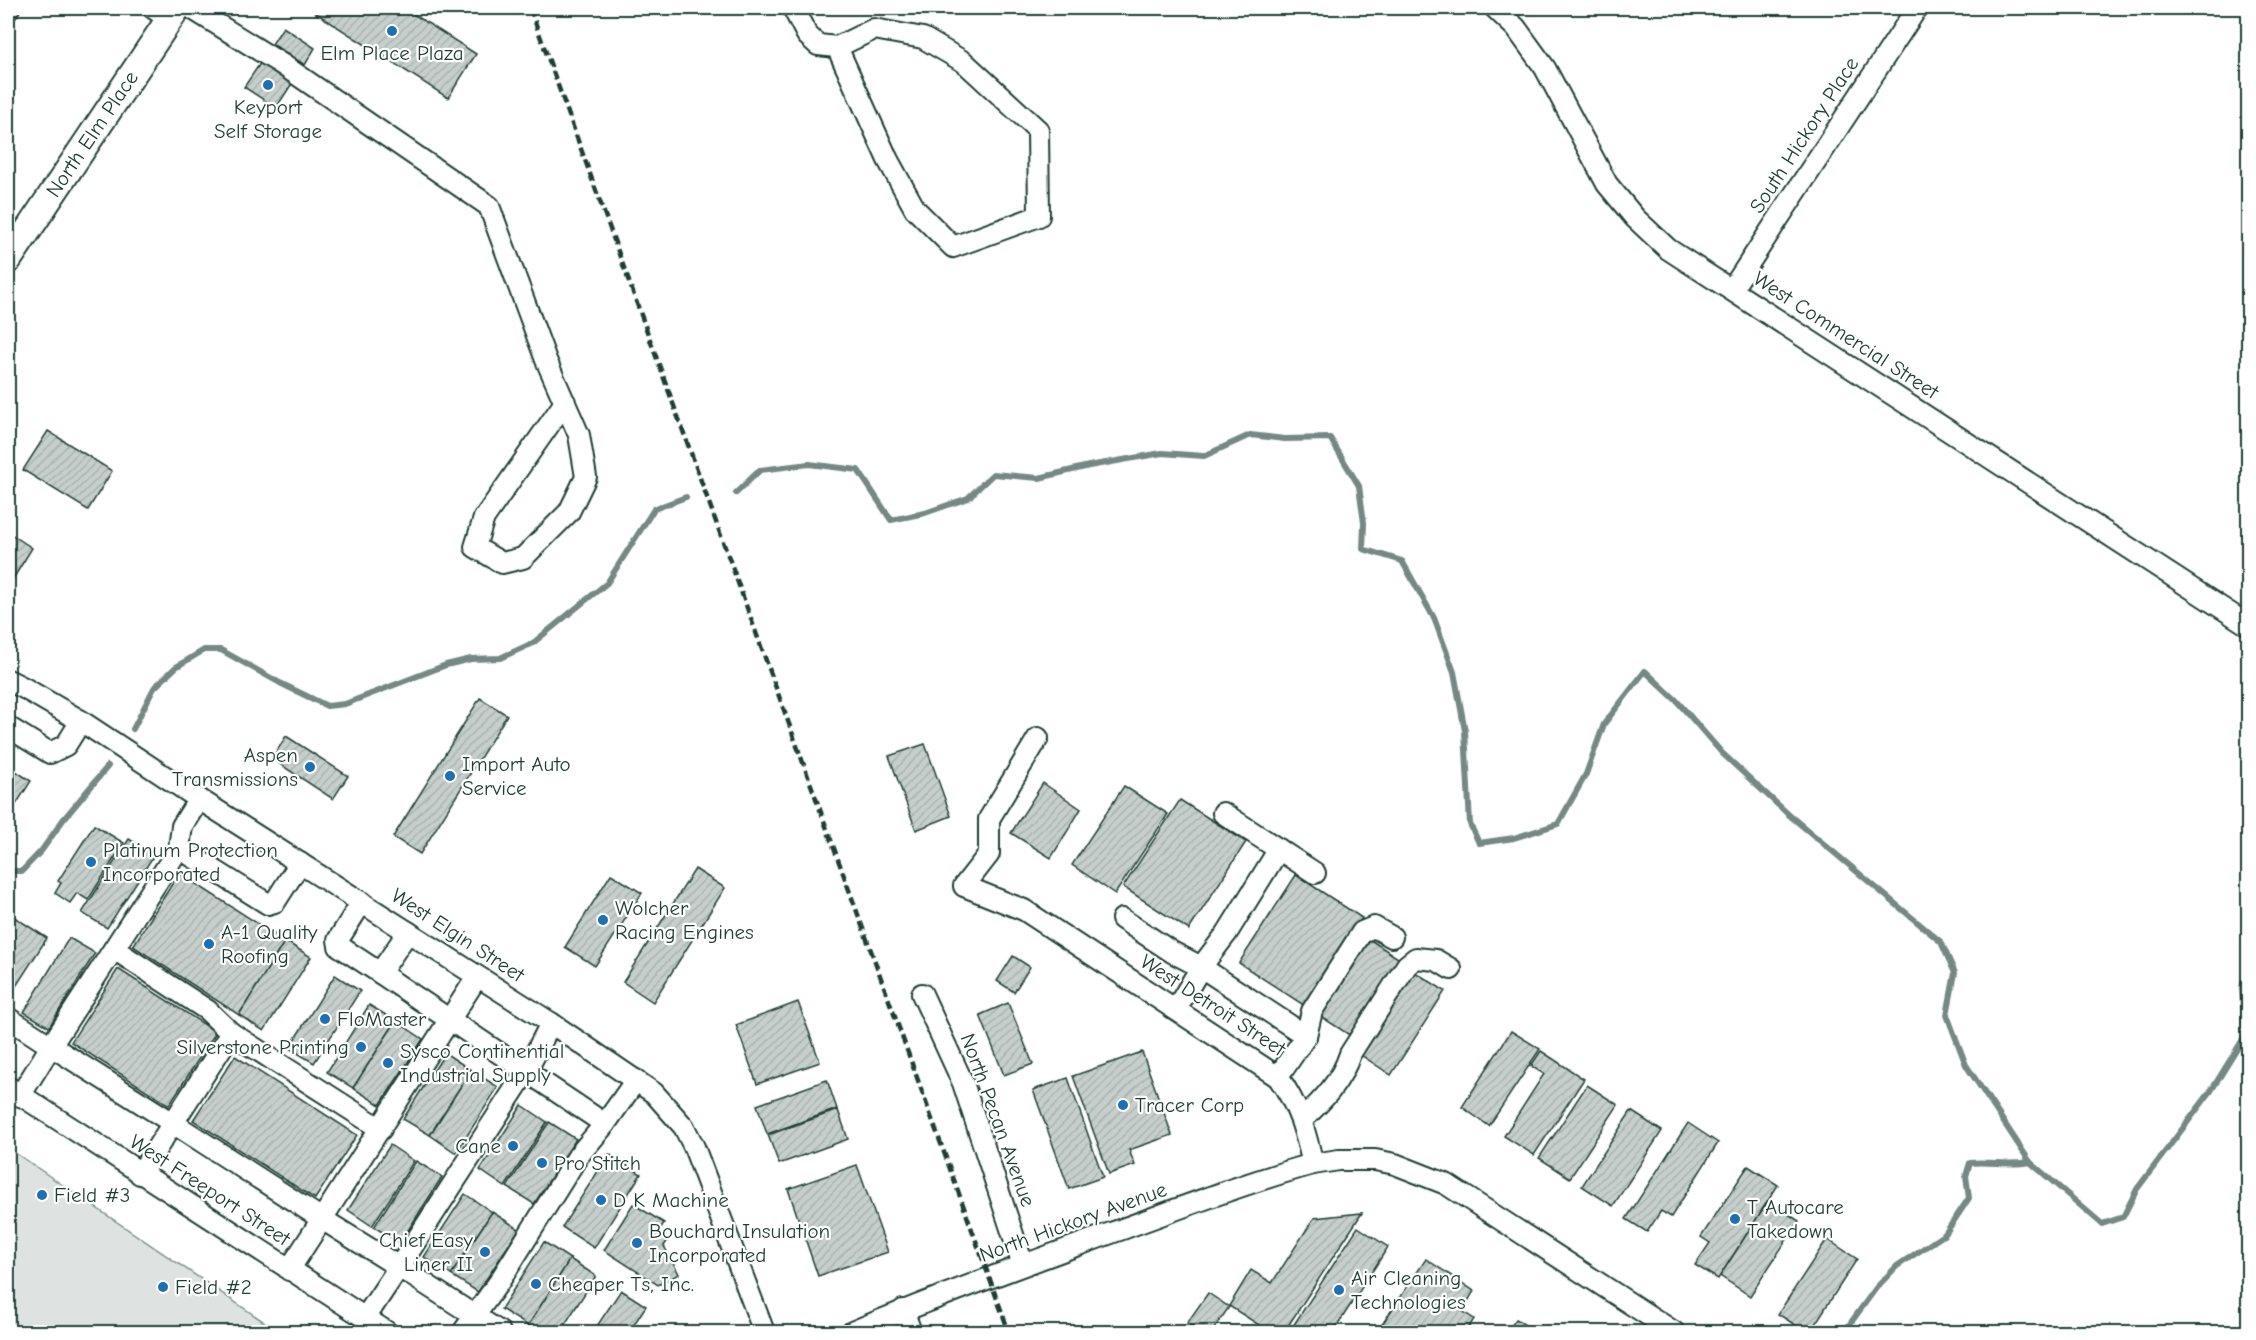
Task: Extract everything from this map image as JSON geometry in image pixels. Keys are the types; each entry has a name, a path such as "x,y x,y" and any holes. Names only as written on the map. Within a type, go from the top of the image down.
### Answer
{"main road":[{"name":"North Elm Place","path":"8,260 173,10"}],"street":[{"path":"793,8 807,35 818,45 837,47 874,30 923,38 964,62 1038,130 1039,216 953,247 915,209 888,160 837,47"},
{"name":"West Commercial Street","path":"1495,8 1516,27 1545,68 1607,184 1635,218 1668,249 2248,625"},
{"name":"South Hickory Place","path":"1732,290 1917,8"},
{"path":"173,10 283,65 489,206 546,360 565,402 579,435 586,477 569,513 523,558 502,563 475,547 484,518 565,402"},
{"name":"West Elgin Street","path":"8,680 81,721 199,799 551,1023 654,1093 689,1137 764,1332"},
{"path":"8,727 50,753 66,745 81,721"},
{"name":"West Detroit Street","path":"1038,738 989,819 989,854 964,886 1024,909 1278,1077 1293,1098 1302,1120 1313,1164"},
{"path":"14,1091 51,1046 179,848 182,826 199,799"},
{"path":"1223,813 1315,873"},
{"path":"179,848 268,904 275,902 300,863"},
{"path":"1176,1010 1201,967 1227,933 1279,849"},
{"path":"362,902 338,940 339,946 605,1124"},
{"path":"1122,919 1172,952 1201,967 1306,1036"},
{"path":"1278,1077 1306,1036 1312,1011 1362,932 1374,927 1392,937"},
{"path":"380,973 408,932"},
{"path":"114,949 207,1010 231,1033 381,1129"},
{"path":"1302,1120 1326,1098 1345,1070 1350,1054 1407,965 1416,958 1436,960 1451,969"},
{"path":"289,1270 477,976"},
{"name":"North Pecan Avenue","path":"922,994 963,1083 1023,1265"},
{"path":"8,1018 500,1332"},
{"path":"365,1318 527,1070 551,1023"},
{"path":"140,1174 231,1033"},
{"path":"463,1332 499,1282 578,1156 605,1124 636,1080"},
{"name":"West Freeport Street","path":"14,1091 387,1332"},
{"path":"1313,1164 1340,1160 1374,1160 1412,1170 1446,1184 1674,1332"},
{"name":"North Hickory Avenue","path":"852,1332 903,1310 1023,1265 1267,1177 1313,1164"},
{"path":"903,1310 911,1332"}],"shaded area":[{"name":"Field #3","path":"8,1148 279,1332 8,1332"}],"building":[{"name":"Elm Place Plaza","path":"308,8 404,8 476,54 448,98"},
{"path":"283,27 315,48 305,65 272,44"},
{"name":"Keyport Self Storage","path":"261,62 293,82 276,108 244,87"},
{"path":"48,431 112,471 88,510 23,470"},
{"path":"8,532 32,548 8,587"},
{"name":"Import Auto Service","path":"480,698 507,715 420,854 393,837"},
{"name":"Aspen Transmissions","path":"286,736 348,776 333,799 272,759"},
{"path":"925,744 951,816 916,830 889,756"},
{"path":"8,766 31,781 8,817"},
{"path":"1043,783 1081,809 1051,858 1011,833"},
{"path":"1124,786 1168,814 1115,894 1072,865"},
{"path":"1180,800 1246,842 1189,930 1123,887"},
{"name":"Platinum Protection Incorporated","path":"94,825 124,843 88,900 77,893 70,903 55,893 61,883 58,881"},
{"path":"129,839 154,855 107,928 82,913"},
{"path":"695,869 725,888 653,1002 623,982"},
{"name":"A-1 Quality Roofing","path":"179,873 285,941 239,1015 133,946"},
{"name":"Wolcher Racing Engines","path":"611,874 642,893 595,966 565,947"},
{"path":"1296,875 1362,918 1305,1006 1239,963"},
{"path":"8,913 47,938 11,994 8,992"},
{"path":"69,938 95,953 49,1027 24,1012"},
{"path":"1369,939 1401,960 1351,1036 1320,1016"},
{"path":"285,941 311,957 264,1031 239,1015"},
{"path":"1013,956 1030,967 1014,992 997,981"},
{"path":"118,969 216,1032 169,1105 71,1042"},
{"path":"1415,972 1445,991 1391,1075 1361,1055"},
{"name":"FloMaster","path":"335,975 360,991 314,1063 289,1048"},
{"path":"798,1002 820,1062 757,1084 736,1025"},
{"path":"1008,1003 1033,1064 1004,1075 980,1015"},
{"name":"Silverstone Printing","path":"369,1005 396,1021 353,1088 327,1072"},
{"name":"Sysco Continential Industrial Supply","path":"396,1021 423,1039 380,1105 353,1088"},
{"path":"1511,1031 1540,1049 1489,1126 1462,1107"},
{"path":"1541,1051 1584,1079 1534,1155 1504,1136 1544,1074 1531,1066"},
{"name":"Tracer Corp","path":"1142,1052 1172,1135 1129,1150 1135,1165 1109,1174 1073,1076"},
{"path":"445,1053 471,1070 430,1135 403,1119"},
{"path":"235,1056 357,1135 315,1199 193,1120"},
{"path":"471,1070 498,1087 456,1153 430,1135"},
{"path":"1068,1078 1103,1177 1069,1189 1033,1090"},
{"path":"827,1080 837,1109 767,1134 757,1105"},
{"path":"1587,1085 1618,1105 1570,1178 1539,1158"},
{"name":"Cane","path":"522,1105 547,1122 505,1187 480,1170"},
{"path":"838,1110 848,1139 779,1164 768,1135"},
{"path":"1631,1111 1662,1131 1613,1206 1582,1186"},
{"name":"Pro Stitch","path":"549,1122 576,1139 534,1204 507,1187"},
{"path":"1688,1123 1718,1143 1671,1217 1661,1211 1647,1232 1626,1219"},
{"path":"390,1145 414,1161 372,1226 348,1210"},
{"name":"D K Machine","path":"609,1154 641,1174 594,1248 562,1227"},
{"path":"416,1161 442,1177 400,1243 374,1227"},
{"path":"857,1165 888,1252 818,1276 788,1189"},
{"name":"T Autocare Takedown","path":"1748,1166 1778,1185 1718,1279 1695,1265 1710,1243 1701,1237"},
{"path":"465,1194 492,1212 451,1275 424,1257"},
{"path":"1768,1201 1799,1221 1750,1296 1720,1276"},
{"name":"Bouchard Insulation Incorporated","path":"633,1204 664,1223 657,1234 668,1240 664,1246 679,1274 658,1285 604,1250"},
{"name":"Chief Easy Liner II","path":"492,1212 519,1229 478,1292 451,1275"},
{"path":"1362,1213 1284,1332 1270,1332 1229,1306 1251,1270 1272,1283 1314,1218"},
{"name":"Air Cleaning Technologies","path":"1358,1227 1388,1247 1333,1332 1289,1332"},
{"path":"1827,1239 1857,1259 1810,1332 1806,1332 1778,1314"},
{"name":"Cheaper Ts, Inc.","path":"544,1242 570,1259 528,1326 501,1309"},
{"path":"570,1259 596,1276 560,1332 538,1332 528,1326"},
{"path":"1426,1259 1474,1291 1462,1311 1474,1319 1466,1332 1377,1332"},
{"path":"621,1290 646,1306 629,1332 593,1332"},
{"path":"1208,1293 1229,1307 1212,1332 1200,1332 1187,1323"},
{"path":"1516,1319 1536,1332 1507,1332"}],"waterway":[{"path":"736,493 760,470 809,464 858,470 891,520 925,513 968,498 993,474 1039,478 1089,466 1162,453 1204,456 1250,435 1285,439 1330,438 1359,486 1364,523 1363,549 1402,561 1434,618 1454,672 1465,731 1470,824 1479,843 1514,838 1558,824 1586,774 1604,724 1645,671 1676,700 1722,753 1788,814 1941,942 1955,973 1947,1015 1966,1065 2030,1162 2102,1224 2123,1217 2137,1189 2211,1091 2245,1036 2242,988 2248,967"},
{"path":"133,729 154,688 176,667 204,650 221,650 327,706 345,704 446,665 471,659 500,658 533,643 607,583 654,509 686,497"},
{"path":"8,871 22,871 42,850 63,820 108,766"},
{"path":"1844,1332 1876,1288 1897,1266 1945,1234 1969,1198 1966,1176 1970,1163 2030,1162"}],"railway":[{"path":"530,8 1009,1332"}],"place":[{"name":"Elm Place Plaza","path":"392,31"},
{"name":"Keyport Self Storage","path":"268,85"},
{"name":"Aspen Transmissions","path":"310,767"},
{"name":"Import Auto Service","path":"450,776"},
{"name":"Platinum Protection Incorporated","path":"91,862"},
{"name":"Wolcher Racing Engines","path":"603,920"},
{"name":"A-1 Quality Roofing","path":"209,944"},
{"name":"FloMaster","path":"325,1019"},
{"name":"Silverstone Printing","path":"361,1047"},
{"name":"Sysco Continential Industrial Supply","path":"388,1063"},
{"name":"Tracer Corp","path":"1123,1105"},
{"name":"Cane","path":"513,1146"},
{"name":"Pro Stitch","path":"542,1163"},
{"name":"Field #3","path":"42,1195"},
{"name":"D K Machine","path":"601,1200"},
{"name":"T Autocare Takedown","path":"1735,1219"},
{"name":"Bouchard Insulation Incorporated","path":"637,1243"},
{"name":"Chief Easy Liner II","path":"485,1252"},
{"name":"Cheaper Ts, Inc.","path":"536,1284"},
{"name":"Field #2","path":"163,1287"},
{"name":"Air Cleaning Technologies","path":"1339,1290"}]}
